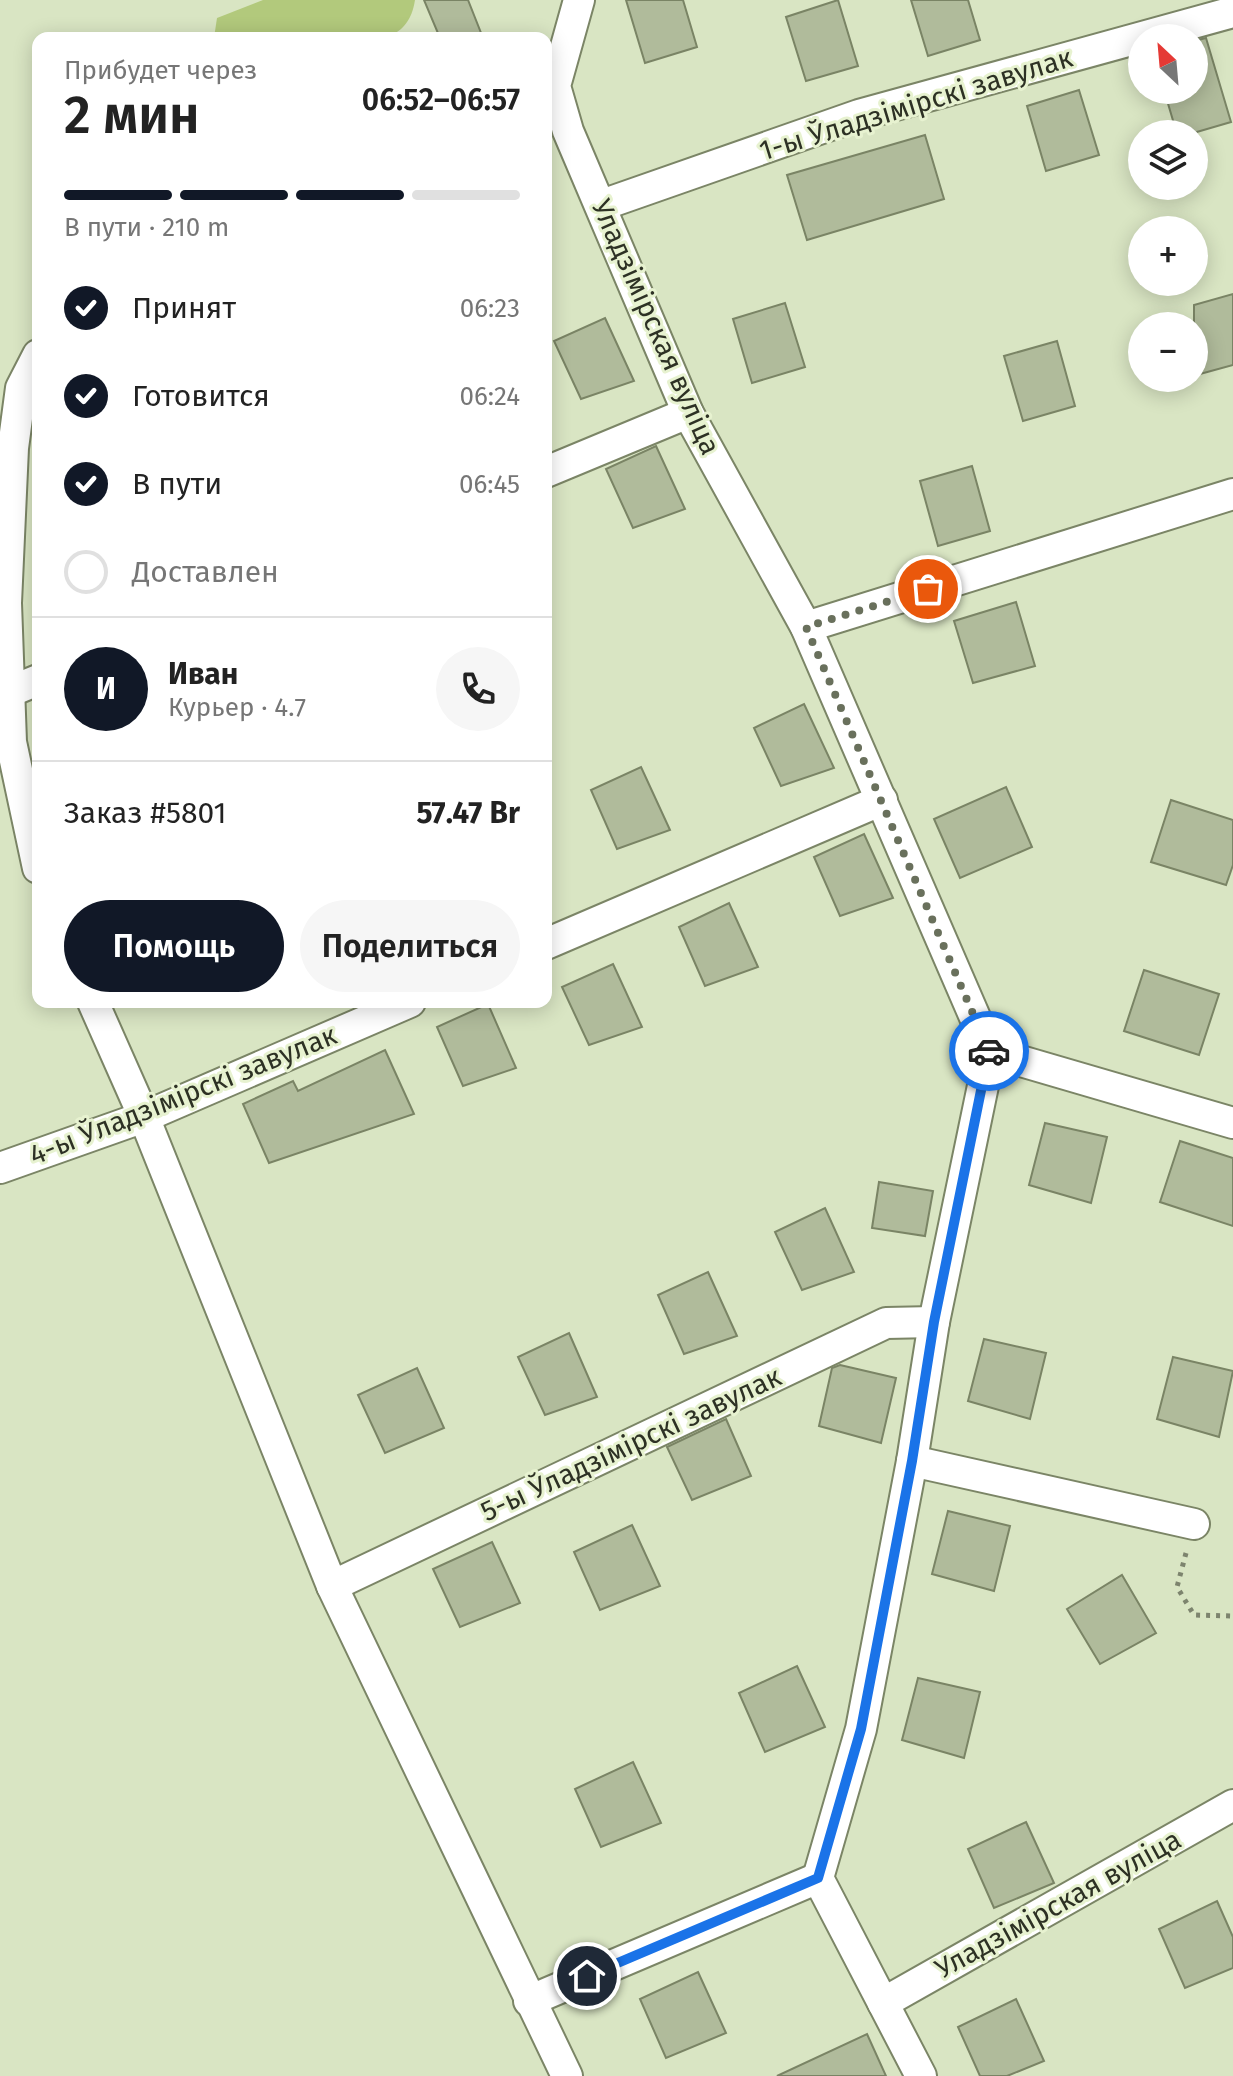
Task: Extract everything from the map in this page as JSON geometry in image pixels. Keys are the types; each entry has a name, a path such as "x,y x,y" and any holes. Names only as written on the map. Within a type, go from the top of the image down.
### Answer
{"street":[{"name":"Уладзімірская вуліца","path":"552,82 579,0"},
{"name":"1-ы Ўладзімірскі завулак","path":"602,205 859,115 1233,12"},
{"name":"Уладзімірская вуліца","path":"552,93 688,413 806,627 990,1052"},
{"path":"32,367 21,388 13,448 6,603 11,742 32,840"},
{"path":"552,470 688,413"},
{"path":"806,627 1233,494"},
{"path":"9,692 32,682"},
{"path":"552,941 882,800"},
{"path":"96,1008 144,1117 332,1586 567,2076"},
{"name":"4-ы Ўладзімірскі завулак","path":"0,1168 144,1117 396,1008"},
{"path":"921,2076 818,1878 861,1729 912,1461 934,1322 990,1052 1233,1123"},
{"name":"5-ы Ўладзімірскі завулак","path":"332,1586 886,1323 934,1322"},
{"path":"912,1461 1194,1524"},
{"name":"Уладзімірская вуліца","path":"883,2003 1233,1805"},
{"path":"529,2001 818,1878"}],"path":[{"path":"1194,1524 1177,1587 1194,1615 1233,1616"}],"shaded area":[{"path":"263,0 415,0 406,24 397,32 215,32 217,18"}],"building":[{"path":"424,0 468,0 481,32 437,32"},
{"path":"626,0 683,0 697,47 645,63"},
{"path":"838,0 858,66 806,81 786,17"},
{"path":"911,0 968,0 980,40 928,56"},
{"path":"1208,45 1231,122 1208,129 1208,120 1173,120 1168,104 1208,104"},
{"path":"1079,90 1099,155 1046,171 1027,106"},
{"path":"925,135 944,199 807,240 787,175"},
{"path":"1233,294 1233,365 1208,372 1208,312 1194,312 1194,305"},
{"path":"785,303 805,367 752,383 733,319"},
{"path":"605,318 634,381 581,399 554,341"},
{"path":"1057,341 1075,406 1023,421 1004,356"},
{"path":"656,446 685,509 633,528 606,469"},
{"path":"972,466 990,531 938,546 920,481"},
{"path":"1016,602 1035,666 973,683 954,621"},
{"path":"804,704 834,768 781,786 754,728"},
{"path":"641,767 670,830 617,849 591,790"},
{"path":"1006,787 1032,847 960,878 934,819"},
{"path":"1171,800 1233,820 1233,865 1226,885 1151,862"},
{"path":"864,834 893,898 840,916 814,857"},
{"path":"729,903 758,967 705,986 679,927"},
{"path":"613,964 642,1027 589,1045 562,987"},
{"path":"1144,970 1219,994 1199,1055 1124,1031"},
{"path":"479,1008 490,1008 516,1068 463,1086 437,1027"},
{"path":"385,1050 414,1114 269,1163 243,1104 293,1081 298,1091"},
{"path":"1045,1123 1107,1137 1091,1203 1029,1185"},
{"path":"1180,1141 1233,1158 1233,1226 1160,1202"},
{"path":"879,1182 933,1191 925,1236 872,1228"},
{"path":"825,1208 854,1272 802,1290 775,1232"},
{"path":"708,1272 737,1336 684,1354 658,1295"},
{"path":"569,1333 597,1397 545,1415 518,1357"},
{"path":"984,1339 1046,1353 1030,1419 968,1401"},
{"path":"1173,1357 1233,1371 1219,1437 1157,1419"},
{"path":"840,1365 896,1378 881,1443 819,1426 832,1368"},
{"path":"417,1368 444,1428 385,1453 358,1395"},
{"path":"726,1419 751,1476 692,1500 667,1447"},
{"path":"948,1511 1010,1526 994,1591 932,1574"},
{"path":"632,1525 660,1586 600,1610 574,1552"},
{"path":"492,1542 520,1603 460,1627 433,1569"},
{"path":"1122,1575 1156,1633 1100,1664 1067,1609"},
{"path":"797,1666 825,1727 765,1752 739,1693"},
{"path":"918,1678 980,1692 964,1758 902,1740"},
{"path":"633,1762 661,1823 601,1847 575,1789"},
{"path":"1026,1822 1054,1883 994,1908 968,1849"},
{"path":"1217,1901 1233,1937 1233,1968 1185,1988 1159,1929"},
{"path":"698,1972 726,2033 666,2058 640,1999"},
{"path":"1016,1999 1044,2061 1007,2076 980,2076 958,2027"},
{"path":"867,2034 886,2076 777,2076"}],"way so far":[{"path":"928,589 806,627 989,1051"}],"route":[{"path":"587,1976 818,1878 861,1729 912,1461 934,1322 989,1051"}]}
